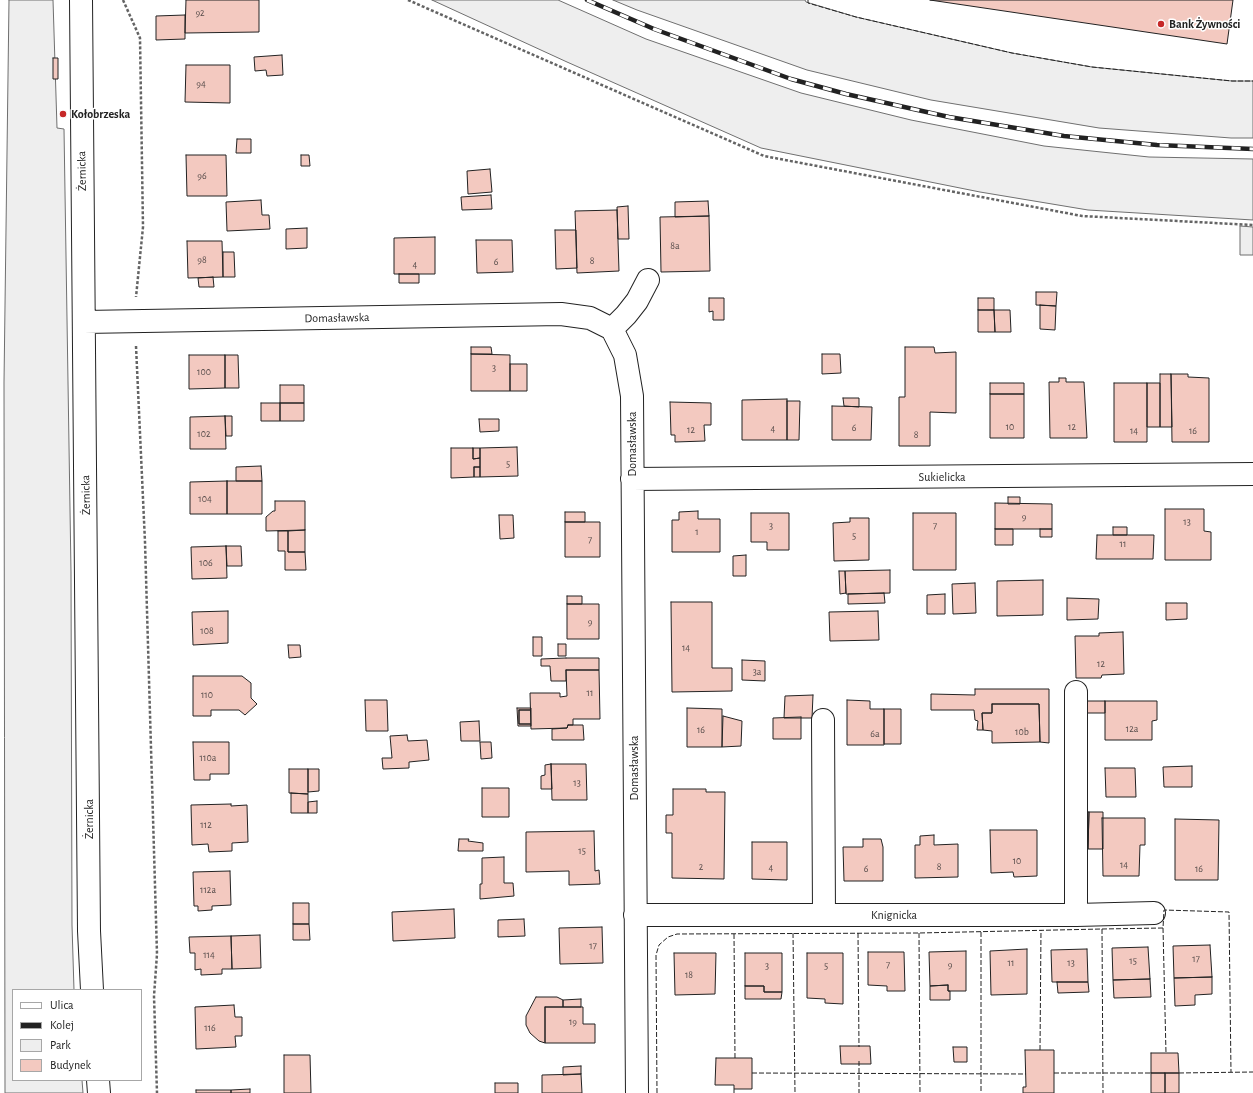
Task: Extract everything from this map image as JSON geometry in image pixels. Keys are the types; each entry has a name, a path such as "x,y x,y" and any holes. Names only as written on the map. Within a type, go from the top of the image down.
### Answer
{"street":[{"name":"Żernicka","path":"81,0 89,931 92,989"},
{"path":"612,329 637,301 648,280"},
{"name":"Domasławska","path":"84,322 561,314 590,318 612,329 624,355 632,396 637,1093"},
{"name":"Sukielicka","path":"632,479 1253,474"},
{"path":"1076,692 1076,915"},
{"path":"823,720 824,915"},
{"name":"Knignicka","path":"635,915 1076,915 1154,913"},
{"path":"98,1081 99,1093"}],"path":[{"path":"123,0 140,38 143,227 135,322 145,542 154,825 157,954 154,996 156,1093"},
{"path":"408,0 764,156 1082,216 1253,225"}],"green space":[{"path":"9,0 53,0 57,128 64,129 71,572 72,925 74,989 12,989 12,1081 82,1081 83,1093 5,1093 4,382"},
{"path":"432,0 558,0 646,39 801,93 911,120 1044,146 1149,157 1253,159 1253,220 1088,210 980,192 761,148"},
{"path":"613,0 805,0 806,2 856,17 1012,53 1092,67 1232,81 1253,81 1253,138 1231,138 1099,128 931,100 807,70 637,10"},
{"path":"1240,226 1253,227 1253,255 1240,255"}],"building":[{"path":"186,0 259,0 259,32 185,33"},
{"name":"Bank Żywności","path":"930,0 1233,0 1227,44"},
{"path":"185,15 185,39 156,40 156,16"},
{"path":"282,55 283,75 267,76 266,70 255,71 254,57"},
{"path":"53,58 58,58 58,79 53,79"},
{"path":"186,65 230,65 230,103 185,102"},
{"path":"237,139 251,139 251,153 236,153"},
{"path":"186,155 226,155 227,196 187,196"},
{"path":"301,155 309,155 310,166 301,166"},
{"path":"490,169 492,192 468,194 467,171"},
{"path":"491,195 492,209 462,210 461,197"},
{"path":"261,200 262,215 269,215 270,229 227,231 226,202"},
{"path":"708,201 709,216 675,217 675,202"},
{"path":"628,206 629,239 618,239 617,207"},
{"path":"617,210 619,271 577,273 575,211"},
{"path":"709,216 710,271 661,272 660,217"},
{"path":"307,228 307,248 286,249 286,229"},
{"path":"555,230 576,230 577,268 556,269"},
{"path":"435,237 435,274 394,274 394,238"},
{"path":"476,240 512,240 513,272 477,273"},
{"path":"187,241 222,241 223,277 188,278"},
{"path":"223,252 234,252 235,277 223,277"},
{"path":"399,274 419,274 419,283 399,283"},
{"path":"213,277 214,287 199,287 198,278"},
{"path":"1036,292 1057,292 1056,306 1036,305"},
{"path":"709,298 724,298 724,320 713,320 713,311 709,312"},
{"path":"978,298 994,298 994,310 978,310"},
{"path":"1040,305 1056,306 1055,330 1040,329"},
{"path":"978,310 994,310 995,332 978,332"},
{"path":"994,310 1010,310 1011,332 995,332"},
{"path":"471,347 491,347 492,354 471,354"},
{"path":"905,347 934,347 935,353 956,352 956,413 930,412 930,446 899,446 899,397 905,397"},
{"path":"471,354 510,355 510,391 471,391"},
{"path":"822,354 840,354 841,373 822,374"},
{"path":"189,355 225,355 225,388 189,389"},
{"path":"225,355 238,355 239,388 225,388"},
{"path":"510,364 527,364 527,391 510,391"},
{"path":"1160,374 1171,374 1172,427 1160,427"},
{"path":"1171,374 1188,374 1188,377 1209,378 1209,442 1172,442"},
{"path":"1059,378 1066,378 1066,382 1084,382 1087,438 1050,438 1049,382 1059,382"},
{"path":"990,383 1024,383 1024,394 990,394"},
{"path":"1114,383 1147,383 1147,442 1114,442"},
{"path":"1147,383 1160,383 1160,427 1147,427"},
{"path":"280,385 304,385 304,403 280,403"},
{"path":"990,394 1024,394 1024,438 990,438"},
{"path":"843,398 859,398 859,407 844,406"},
{"path":"787,399 787,440 742,440 742,400"},
{"path":"787,401 800,401 799,440 787,440"},
{"path":"670,402 711,403 711,425 704,425 705,441 675,442 675,435 671,435"},
{"path":"261,403 280,403 280,421 261,421"},
{"path":"280,403 304,403 304,421 280,421"},
{"path":"832,406 872,407 871,440 832,440"},
{"path":"225,416 226,449 190,449 190,417"},
{"path":"225,416 232,416 232,436 226,436"},
{"path":"479,419 499,419 499,431 480,432"},
{"path":"517,447 518,476 480,477 480,448"},
{"path":"451,448 473,448 473,459 480,458 480,467 474,467 474,477 451,478"},
{"path":"473,448 480,448 480,458 473,459"},
{"path":"261,466 262,481 236,481 236,467"},
{"path":"474,467 480,467 480,477 474,477"},
{"path":"227,481 262,481 262,514 227,514"},
{"path":"227,481 227,514 190,514 190,482"},
{"path":"1008,497 1020,497 1020,504 1008,504"},
{"path":"275,501 305,501 305,530 266,531 266,517 275,511"},
{"path":"995,503 1052,504 1052,529 995,529"},
{"path":"1165,509 1204,509 1204,531 1211,532 1211,560 1165,560"},
{"path":"698,511 698,519 720,519 720,552 672,552 672,520 679,520 679,512"},
{"path":"565,512 585,512 585,522 565,522"},
{"path":"751,513 789,513 789,550 767,550 767,542 751,542"},
{"path":"913,513 956,513 956,570 913,570"},
{"path":"499,515 513,515 514,538 500,539"},
{"path":"850,518 869,518 869,560 834,561 833,523 850,522"},
{"path":"565,522 600,522 600,557 565,557"},
{"path":"1113,527 1127,527 1127,535 1113,535"},
{"path":"995,529 1013,529 1013,545 995,545"},
{"path":"1040,529 1052,529 1052,537 1040,537"},
{"path":"305,530 305,552 288,552 288,531"},
{"path":"278,531 288,531 288,552 305,552 306,570 285,570 285,551 278,551"},
{"path":"1097,535 1154,535 1153,559 1096,559"},
{"path":"226,546 227,578 192,579 191,547"},
{"path":"226,546 241,546 242,566 227,566"},
{"path":"746,555 746,576 733,576 733,556"},
{"path":"890,570 890,593 846,594 845,571"},
{"path":"839,571 845,571 846,593 840,594"},
{"path":"1043,580 1043,615 997,616 997,581"},
{"path":"975,583 976,613 953,614 952,584"},
{"path":"884,593 885,603 848,604 848,594"},
{"path":"945,594 945,614 927,614 927,595"},
{"path":"567,596 582,596 582,604 567,604"},
{"path":"1067,598 1099,599 1098,619 1067,620"},
{"path":"671,602 712,602 712,668 732,668 732,691 672,692"},
{"path":"1166,603 1187,603 1187,619 1166,620"},
{"path":"567,604 599,604 599,639 567,639"},
{"path":"228,611 228,643 193,645 192,612"},
{"path":"878,611 879,640 830,641 829,612"},
{"path":"1123,632 1124,674 1102,675 1101,678 1076,678 1075,636 1099,636 1099,633"},
{"path":"533,637 542,637 542,656 533,656"},
{"path":"558,644 566,644 566,656 558,656"},
{"path":"288,645 300,645 301,657 289,658"},
{"path":"599,658 599,670 566,670 566,681 551,681 550,666 541,666 541,659"},
{"path":"742,660 765,661 765,681 742,680"},
{"path":"566,670 599,670 600,719 573,719 573,725 568,725 567,728 531,729 530,693 560,693 560,697 567,696"},
{"path":"193,676 242,676 251,683 251,698 257,704 245,715 239,710 211,710 211,716 193,716"},
{"path":"975,689 1049,689 1049,743 1040,742 1039,704 992,704 992,713 982,713 983,730 977,730 978,721 975,720 974,710 931,710 931,694 975,695"},
{"path":"813,695 812,718 784,718 785,696"},
{"path":"365,700 387,700 388,731 366,731"},
{"path":"847,700 870,701 870,709 884,709 884,745 847,745"},
{"path":"1084,701 1105,701 1105,713 1084,713"},
{"path":"1105,701 1157,701 1157,720 1152,721 1152,740 1105,740"},
{"path":"992,704 1039,704 1040,742 992,743 992,731 983,730 982,713 992,713"},
{"path":"517,708 531,708 531,710 519,710 519,724 531,724 531,726 518,726"},
{"path":"687,708 722,709 722,747 687,747"},
{"path":"884,709 901,709 901,744 884,744"},
{"path":"519,710 531,710 531,724 519,724"},
{"path":"723,716 742,721 741,746 722,747"},
{"path":"801,717 801,739 773,739 773,718"},
{"path":"479,721 480,741 461,741 460,722"},
{"path":"568,725 583,725 584,740 552,740 552,729 567,728"},
{"path":"407,735 408,741 427,740 429,760 409,762 409,768 383,769 382,758 392,758 390,736"},
{"path":"193,742 229,742 229,774 210,774 210,780 194,780"},
{"path":"480,742 491,742 492,758 481,759"},
{"path":"551,764 586,764 587,800 552,800"},
{"path":"551,764 552,789 541,789 541,776 545,775 545,765"},
{"path":"1192,766 1192,787 1164,787 1163,767"},
{"path":"1105,768 1135,768 1136,797 1106,797"},
{"path":"289,769 308,769 308,794 289,793"},
{"path":"308,769 319,769 319,791 308,792"},
{"path":"482,788 509,788 509,817 482,817"},
{"path":"673,789 706,789 706,792 725,792 724,879 672,878 672,833 666,833 666,815 673,815"},
{"path":"291,793 308,794 308,813 291,813"},
{"path":"317,801 317,813 308,813 308,802"},
{"path":"231,804 231,806 247,805 248,842 232,843 232,851 209,852 208,844 192,845 191,805"},
{"path":"1084,812 1089,812 1088,849 1084,849"},
{"path":"1089,812 1103,812 1103,849 1088,849"},
{"path":"1102,818 1145,818 1145,845 1140,845 1139,876 1103,876"},
{"path":"1175,819 1219,820 1218,880 1175,880"},
{"path":"990,830 1037,830 1037,876 1014,877 1013,872 991,873"},
{"path":"594,831 595,871 599,870 600,884 569,885 569,871 526,872 526,832"},
{"path":"934,835 934,845 958,844 958,877 915,878 915,845 920,845 920,836"},
{"path":"459,839 469,839 468,841 483,843 483,851 458,851"},
{"path":"863,839 881,839 883,847 883,881 844,881 843,847 863,847"},
{"path":"752,842 787,842 787,880 752,879"},
{"path":"504,857 504,883 513,883 514,896 480,899 480,884 482,884 482,858"},
{"path":"230,871 231,905 212,906 212,910 198,911 198,906 194,906 193,872"},
{"path":"293,903 309,903 309,924 293,924"},
{"path":"454,909 455,938 393,941 392,912"},
{"path":"524,919 525,936 498,937 498,920"},
{"path":"293,924 309,924 310,940 293,940"},
{"path":"602,927 603,963 560,964 559,928"},
{"path":"260,935 261,968 232,969 231,936"},
{"path":"231,936 232,969 222,969 222,974 201,975 201,969 195,970 195,953 190,953 189,937"},
{"path":"1210,945 1212,977 1174,978 1173,946"},
{"path":"1148,947 1150,979 1113,980 1112,948"},
{"path":"1027,949 1027,994 991,995 990,951"},
{"path":"1087,949 1088,982 1052,982 1051,950"},
{"path":"966,951 966,991 948,991 948,985 930,986 929,952"},
{"path":"868,952 904,952 905,991 887,991 887,986 868,985"},
{"path":"674,953 716,953 715,994 675,995"},
{"path":"745,953 782,953 782,992 764,992 764,986 745,986"},
{"path":"807,953 843,953 843,1004 825,1003 825,999 807,998"},
{"path":"1212,977 1212,994 1195,995 1195,1005 1175,1006 1174,978"},
{"path":"1150,979 1151,997 1114,998 1113,980"},
{"path":"1057,982 1088,982 1089,992 1058,993"},
{"path":"948,985 950,1000 930,1000 930,986"},
{"path":"745,986 764,986 764,992 782,992 781,999 745,999"},
{"path":"536,997 557,997 563,1000 563,1007 545,1007 545,1043 539,1041 530,1033 526,1025 526,1016"},
{"path":"581,999 581,1007 563,1007 563,1000"},
{"path":"234,1005 235,1017 242,1017 242,1036 235,1036 236,1047 196,1049 195,1007"},
{"path":"545,1007 583,1007 583,1024 595,1024 595,1043 545,1043"},
{"path":"840,1046 870,1046 871,1064 841,1064"},
{"path":"953,1047 967,1047 967,1062 954,1062"},
{"path":"1025,1050 1054,1050 1054,1093 1023,1093 1023,1087 1026,1087"},
{"path":"1151,1053 1178,1053 1179,1073 1151,1073"},
{"path":"284,1055 310,1055 311,1093 284,1093"},
{"path":"716,1058 752,1058 752,1089 734,1089 734,1085 715,1085"},
{"path":"581,1066 581,1074 563,1075 563,1067"},
{"path":"1151,1073 1165,1073 1165,1093 1151,1093"},
{"path":"1165,1073 1179,1073 1179,1093 1165,1093"},
{"path":"581,1074 582,1093 542,1093 542,1075"},
{"path":"495,1083 518,1083 518,1093 495,1093"},
{"path":"250,1089 250,1093 231,1093 231,1090"},
{"path":"196,1090 231,1090 231,1093 196,1093"}],"railway":[{"path":"587,0 654,29 791,79 846,94 949,117 1064,136 1157,145 1253,149"}],"fence":[{"path":"808,0 808,3 856,17 1012,53 1092,67 1232,81 1253,81"},
{"path":"657,1093 656,955 659,945 668,937 677,934 919,933 1163,928 1164,910 1229,912 1231,1072"},
{"path":"1163,928 1166,1053"},
{"path":"1102,929 1103,1093"},
{"path":"1040,1050 1041,930"},
{"path":"981,932 981,1093"},
{"path":"793,933 795,1093"},
{"path":"858,933 859,1047"},
{"path":"919,933 920,1093"},
{"path":"734,934 735,1058"},
{"path":"859,1061 859,1093"},
{"path":"1179,1073 1253,1072"},
{"path":"752,1073 1026,1074"},
{"path":"1054,1073 1151,1073"}],"place":[{"name":"Bank Żywności","path":"1161,24"},
{"name":"Kołobrzeska","path":"63,114"}]}
